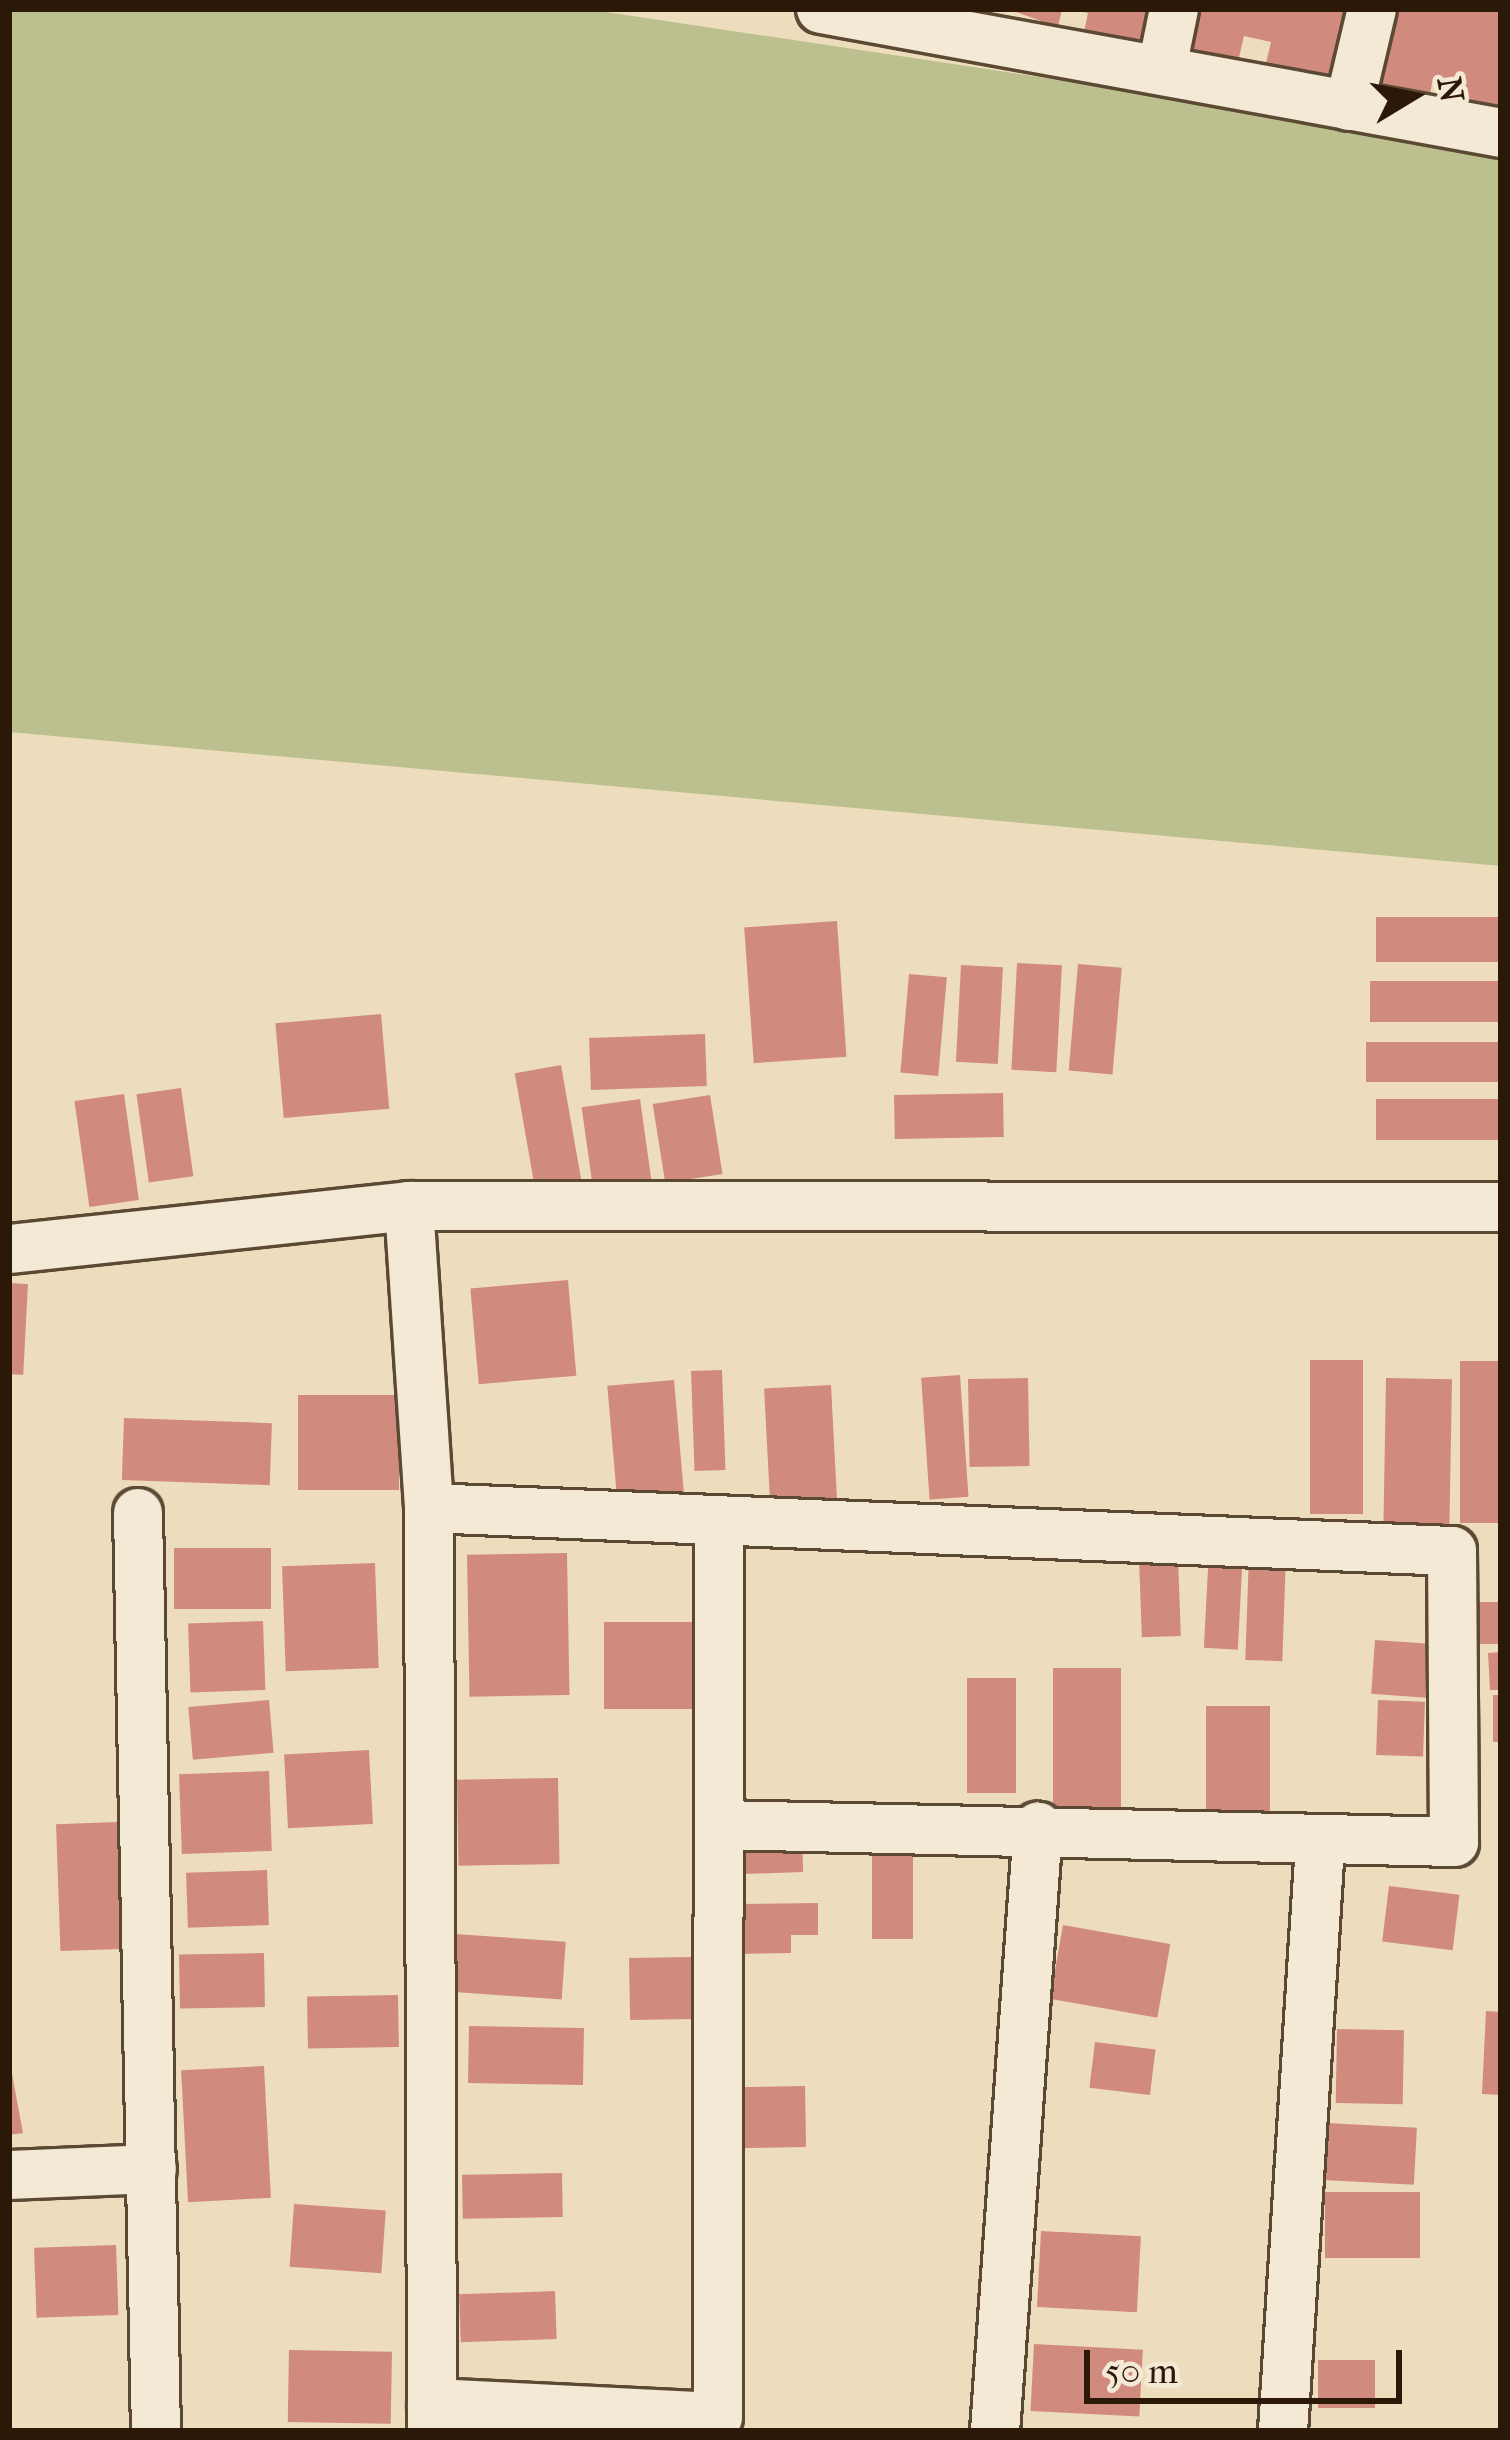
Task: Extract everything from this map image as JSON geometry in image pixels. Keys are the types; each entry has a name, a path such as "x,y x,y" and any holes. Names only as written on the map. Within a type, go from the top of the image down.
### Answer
{"street":[{"path":"821,9 990,23 1162,68 1501,133"},
{"path":"1162,68 1174,9"},
{"path":"1349,106 1372,9"},
{"path":"409,1206 428,1508 432,2417 718,2417 723,1825 719,1525"},
{"path":"9,1249 409,1206 1501,1207"},
{"path":"428,1508 719,1525 1451,1552 1454,1842 1320,1845 1038,1827 723,1825"},
{"path":"138,1513 156,2431"},
{"path":"995,2431 1038,1827"},
{"path":"1283,2431 1320,1845"},
{"path":"9,2175 152,2169"}],"green space":[{"path":"9,9 586,9 1501,146 1501,866 9,732"}],"building":[{"path":"1008,9 1062,9 1058,27"},
{"path":"1160,9 1153,46 1084,32 1088,13 1077,11"},
{"path":"1190,9 1346,9 1327,88 1264,72 1271,42 1244,36 1237,66 1179,52"},
{"path":"1378,9 1501,9 1501,112 1460,103 1464,86 1433,78 1430,95 1361,79"},
{"path":"1376,917 1501,917 1501,962 1376,962"},
{"path":"837,921 846,1057 754,1063 744,927"},
{"path":"1017,963 1062,965 1056,1072 1011,1070"},
{"path":"1078,964 1122,968 1113,1074 1069,1071"},
{"path":"961,965 1003,967 998,1064 956,1062"},
{"path":"909,974 947,977 938,1076 900,1073"},
{"path":"1370,981 1501,981 1501,1022 1370,1022"},
{"path":"381,1014 389,1109 284,1118 275,1023"},
{"path":"705,1034 707,1086 591,1090 589,1038"},
{"path":"1366,1042 1501,1042 1501,1082 1366,1082"},
{"path":"561,1065 582,1184 536,1192 515,1073"},
{"path":"181,1088 193,1176 149,1182 136,1094"},
{"path":"1003,1093 1004,1137 895,1139 894,1095"},
{"path":"124,1094 139,1200 89,1207 74,1101"},
{"path":"710,1095 723,1174 665,1183 653,1104"},
{"path":"640,1099 652,1187 594,1195 582,1107"},
{"path":"1376,1099 1501,1099 1501,1140 1376,1140"},
{"path":"568,1280 576,1376 479,1384 470,1289"},
{"path":"9,1283 28,1284 23,1375 9,1374"},
{"path":"1310,1360 1363,1360 1363,1514 1310,1514"},
{"path":"1460,1361 1501,1361 1501,1523 1460,1523"},
{"path":"722,1370 725,1470 695,1471 691,1371"},
{"path":"960,1375 969,1497 930,1499 921,1378"},
{"path":"1028,1378 1030,1466 970,1467 968,1379"},
{"path":"1386,1378 1452,1379 1449,1532 1383,1531"},
{"path":"674,1380 685,1502 618,1507 607,1386"},
{"path":"831,1385 837,1505 770,1508 764,1389"},
{"path":"298,1395 399,1395 399,1490 298,1490"},
{"path":"124,1418 272,1423 270,1485 122,1480"},
{"path":"174,1548 271,1548 271,1609 174,1609"},
{"path":"1209,1550 1243,1552 1238,1650 1204,1648"},
{"path":"567,1553 569,1695 469,1697 467,1555"},
{"path":"1249,1554 1286,1555 1282,1661 1245,1660"},
{"path":"1178,1556 1181,1636 1142,1637 1139,1557"},
{"path":"375,1563 379,1668 286,1671 282,1566"},
{"path":"1477,1602 1501,1602 1501,1644 1477,1644"},
{"path":"263,1621 265,1690 190,1693 188,1624"},
{"path":"604,1622 698,1622 698,1709 604,1709"},
{"path":"1375,1640 1437,1644 1433,1698 1371,1694"},
{"path":"1501,1652 1501,1690 1490,1690 1488,1653"},
{"path":"1053,1668 1121,1668 1121,1814 1053,1814"},
{"path":"967,1678 1016,1678 1016,1793 967,1793"},
{"path":"1493,1695 1501,1695 1501,1742 1493,1742"},
{"path":"269,1700 274,1753 193,1760 188,1707"},
{"path":"1378,1700 1425,1702 1423,1757 1376,1755"},
{"path":"1206,1706 1270,1706 1270,1823 1206,1823"},
{"path":"369,1750 373,1824 288,1828 284,1754"},
{"path":"269,1771 272,1851 182,1854 179,1774"},
{"path":"558,1778 560,1864 459,1866 457,1780"},
{"path":"117,1822 121,1949 60,1951 56,1824"},
{"path":"802,1838 803,1872 735,1874 734,1840"},
{"path":"872,1838 913,1838 913,1939 872,1939"},
{"path":"267,1870 269,1925 188,1928 186,1873"},
{"path":"1389,1886 1459,1895 1453,1950 1382,1942"},
{"path":"818,1903 818,1935 791,1935 791,1953 736,1954 736,1904"},
{"path":"1063,1925 1170,1944 1157,2018 1050,1999"},
{"path":"455,1934 566,1942 562,2000 451,1992"},
{"path":"264,1953 265,2007 180,2008 179,1954"},
{"path":"691,1957 692,2019 630,2020 629,1958"},
{"path":"398,1995 399,2047 308,2049 307,1997"},
{"path":"1486,2011 1501,2012 1501,2095 1482,2094"},
{"path":"469,2026 584,2028 583,2085 468,2083"},
{"path":"1337,2029 1404,2030 1403,2104 1336,2103"},
{"path":"1095,2042 1156,2049 1150,2095 1089,2088"},
{"path":"9,2058 23,2133 9,2135"},
{"path":"264,2066 271,2198 188,2202 181,2070"},
{"path":"805,2086 806,2147 738,2148 737,2087"},
{"path":"1326,2123 1417,2128 1414,2185 1323,2180"},
{"path":"562,2173 563,2217 463,2219 462,2175"},
{"path":"1325,2192 1420,2192 1420,2258 1325,2258"},
{"path":"294,2204 386,2210 381,2273 290,2267"},
{"path":"1041,2231 1141,2236 1137,2312 1037,2307"},
{"path":"116,2245 118,2315 36,2318 34,2248"},
{"path":"555,2291 557,2339 461,2342 459,2294"},
{"path":"1034,2344 1143,2350 1139,2417 1030,2411"},
{"path":"289,2350 392,2352 391,2424 288,2422"},
{"path":"1318,2360 1375,2360 1375,2408 1318,2408"}]}
